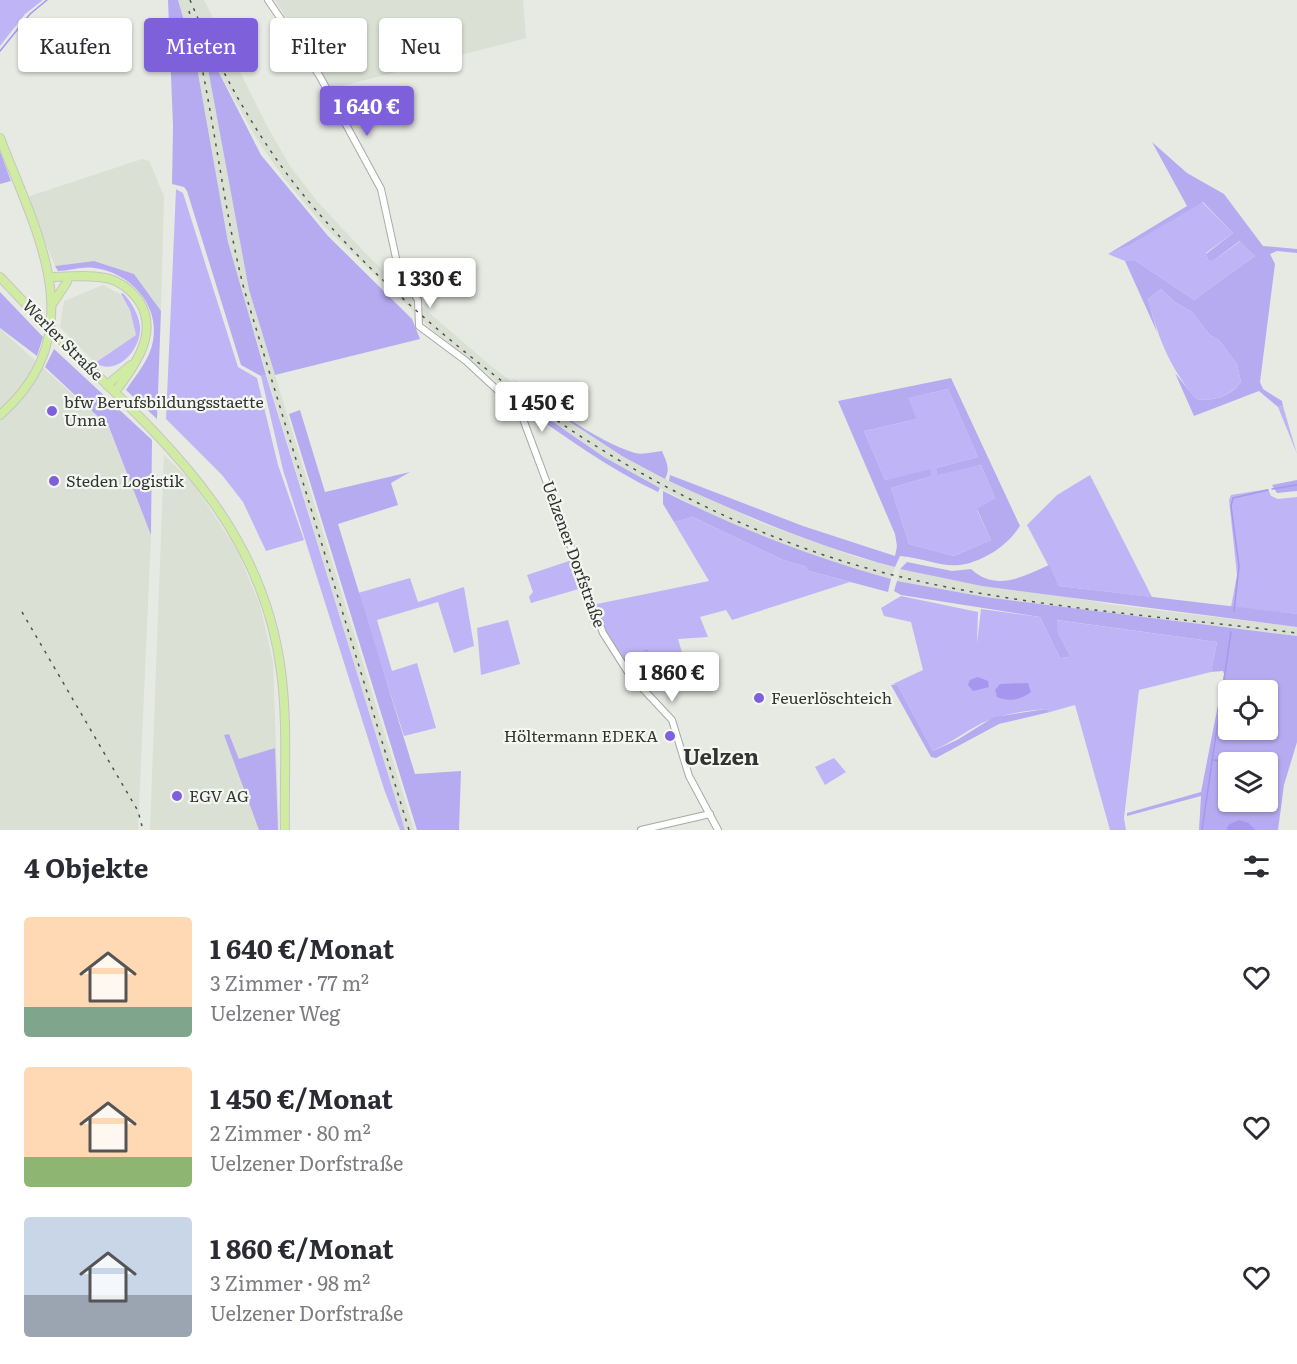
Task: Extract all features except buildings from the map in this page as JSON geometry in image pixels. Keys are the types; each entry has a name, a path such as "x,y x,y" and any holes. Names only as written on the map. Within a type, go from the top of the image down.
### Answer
{"main road":[{"path":"0,138 51,281 53,305 49,335 36,370 21,393 0,415"},
{"name":"Werler Straße","path":"0,277 170,447 204,486 232,528 264,596 281,671 285,830"},
{"path":"51,281 87,277 111,279 128,289 139,301 147,328 144,345 115,392"},
{"path":"51,281 67,282 87,277"},
{"path":"53,305 67,282"},
{"path":"107,385 135,362"}],"street":[{"name":"Uelzener Dorfstraße","path":"268,0 319,75 376,179 386,203 396,258 402,275 418,297 418,323 422,331 466,361 520,411 603,633 629,674 672,720 689,777 718,830"},
{"path":"640,830 710,814"}],"shaded area":[{"path":"0,0 43,0 22,18 18,18 18,23 0,46"},
{"path":"168,0 178,0 183,18 169,18"},
{"path":"178,0 204,0 213,18 183,18"},
{"path":"275,0 523,0 526,38 462,55 462,18 379,18 379,72 396,72 331,89 320,72 367,72 367,18 286,18"},
{"path":"171,72 198,72 228,242 266,375 261,376 241,365 187,191 184,187 172,184"},
{"path":"198,72 209,72 249,290 414,830 405,830 228,242"},
{"path":"209,72 219,72 261,155 328,236 412,319 420,339 275,375 249,290"},
{"path":"219,72 240,72 290,166 317,201 366,254 412,298 491,366 541,404 622,456 669,481 764,524 856,557 895,567 891,579 813,557 703,511 604,457 513,394 430,328 325,227 286,181 258,141"},
{"path":"1152,142 1187,173 1224,194 1263,246 1297,249 1297,253 1277,251 1270,254 1275,264 1260,382 1263,389 1282,401 1283,406 1278,407 1259,391 1194,416 1175,373 1196,399 1209,400 1227,394 1241,382 1237,364 1219,340 1210,335 1192,312 1175,302 1161,289 1148,299 1157,332 1125,261 1136,261 1194,300 1255,256 1240,241 1214,260 1208,260 1206,254 1233,233 1203,202 1129,246 1108,254 1187,206"},
{"path":"0,151 11,181 0,184"},
{"path":"142,159 149,161 164,196 161,311 134,274 94,261 55,266 27,197"},
{"path":"176,189 183,193 238,367 257,378 278,465 304,540 266,551 243,502 222,475 166,419"},
{"path":"1202,202 1233,233 1206,253 1208,260 1214,260 1241,241 1255,256 1194,300 1136,261 1125,261 1108,254 1129,246"},
{"path":"94,261 134,274 161,311 157,419 126,390 146,360 153,341 154,327 147,303 130,283 107,271 90,268 58,271 55,266"},
{"path":"103,285 120,294 130,310 136,335 95,363 60,327 64,301"},
{"path":"1161,289 1175,302 1192,312 1210,335 1219,340 1237,364 1241,382 1232,391 1221,397 1202,400 1196,399 1187,387 1166,352 1148,299"},
{"path":"0,292 43,337 37,356 0,328"},
{"path":"123,293 136,312 140,335 132,352 119,364 103,366 95,363 136,335 130,310 121,294"},
{"path":"0,329 109,427 151,535 138,830 0,830"},
{"path":"54,349 152,440 151,535 109,427 45,367"},
{"path":"266,375 405,830 400,830 384,789 283,470 261,376"},
{"path":"511,378 571,420 620,448 645,454 662,451 668,468 665,479 622,456 544,405"},
{"path":"951,378 1020,526 1003,545 977,561 945,565 900,556 895,567 780,529 669,481 670,475 803,526 895,556 897,546 895,534 838,401","holes":["948,389 978,457 936,468 937,475 981,465 995,498 977,509 991,540 954,556 909,544 891,488 932,476 931,469 885,480 864,431 917,419 908,398"]},
{"path":"948,389 978,457 936,468 937,474 981,465 995,498 977,510 991,540 954,556 909,544 891,488 932,476 931,470 885,480 864,431 917,419 907,398"},
{"path":"524,402 604,457 660,488 658,492 604,463 520,405"},
{"path":"1283,406 1297,454 1278,407"},
{"path":"300,410 325,492 410,472 391,483 398,505 338,524 415,774 461,771 459,830 417,830 289,414"},
{"path":"164,455 193,483 237,550 260,605 273,662 279,830 150,830"},
{"path":"1090,475 1152,597 1059,586 1027,525 1057,495"},
{"path":"1297,480 1297,491 1277,493 1272,485"},
{"path":"1268,489 1271,496 1278,499 1297,497 1297,614 1231,607 1237,575 1229,500 1231,495"},
{"path":"663,491 775,541 891,579 888,592 809,571 805,566 783,560 693,517 674,522 663,504"},
{"path":"693,517 783,560 805,566 809,571 850,582 732,620 726,610 700,617 708,637 678,639 684,659 646,686 639,676 657,662 647,648 627,661 613,642 608,643 592,605 709,581 674,522"},
{"path":"572,560 582,588 531,603 529,597 533,592 527,575"},
{"path":"907,562 952,571 971,569 980,576 1000,581 1019,578 1049,565 1059,586 1297,614 1297,627 982,586 900,569"},
{"path":"900,569 1115,605 1297,627 1297,636 985,597 897,581"},
{"path":"410,578 418,602 464,587 474,646 454,653 438,602 377,620 392,671 417,663 436,728 404,736 358,593"},
{"path":"897,581 985,597 1297,636 1297,742 1284,785 1278,830 1256,830 1249,823 1228,825 1226,830 1199,830 1201,796 1127,816 1127,813 1201,792 1218,705 1218,740 1278,740 1278,680 1223,680 1223,671 1211,672 1217,642 1057,620 1058,633 1071,657 1060,658 1040,617 901,595 894,591"},
{"path":"901,596 978,612 977,643 981,609 1040,617 1060,658 1071,657 1058,633 1056,620 1217,642 1211,672 1139,690 1124,818 1126,830 1110,830 1075,705 1050,712 1046,709 997,717 933,751 897,684 893,684 923,670 911,622 884,616 881,608"},
{"path":"508,620 520,664 481,675 477,628"},
{"path":"613,642 627,661 647,648 657,662 640,677 653,696 648,697 608,643"},
{"path":"978,677 988,681 989,687 973,691 968,685 970,680"},
{"path":"1028,683 1031,692 1023,697 1010,700 997,697 995,690 1000,684"},
{"path":"897,684 933,751 957,740 994,717 1046,709 1050,712 999,724 936,758 931,757 891,685"},
{"path":"229,734 239,759 275,748 278,830 259,830 224,735"},
{"path":"834,758 846,772 825,785 815,767"},
{"path":"1239,820 1249,823 1256,830 1226,830 1228,825"}],"waterway":[{"path":"0,51 30,14 47,0"},
{"path":"1272,489 1297,485"},
{"path":"1234,611 1239,566 1231,506 1233,498 1268,490"},
{"path":"1202,830 1231,632"},
{"path":"1213,760 1218,760"}],"railway":[{"path":"190,0 223,71 263,139 293,182 343,240 397,293 480,364 527,400 624,463 727,517 836,559 891,575 1006,598 1297,633"},
{"path":"189,11 244,289 409,830"},
{"path":"22,612 138,811 143,830"}],"place":[{"name":"bfw Berufsbildungsstaette Unna","path":"52,411"},
{"name":"Steden Logistik","path":"54,481"},
{"name":"Feuerlöschteich","path":"759,698"},
{"name":"Höltermann EDEKA","path":"670,736"},
{"name":"EGV AG","path":"177,796"}],"district":[{"name":"Uelzen","path":"721,757"}]}
